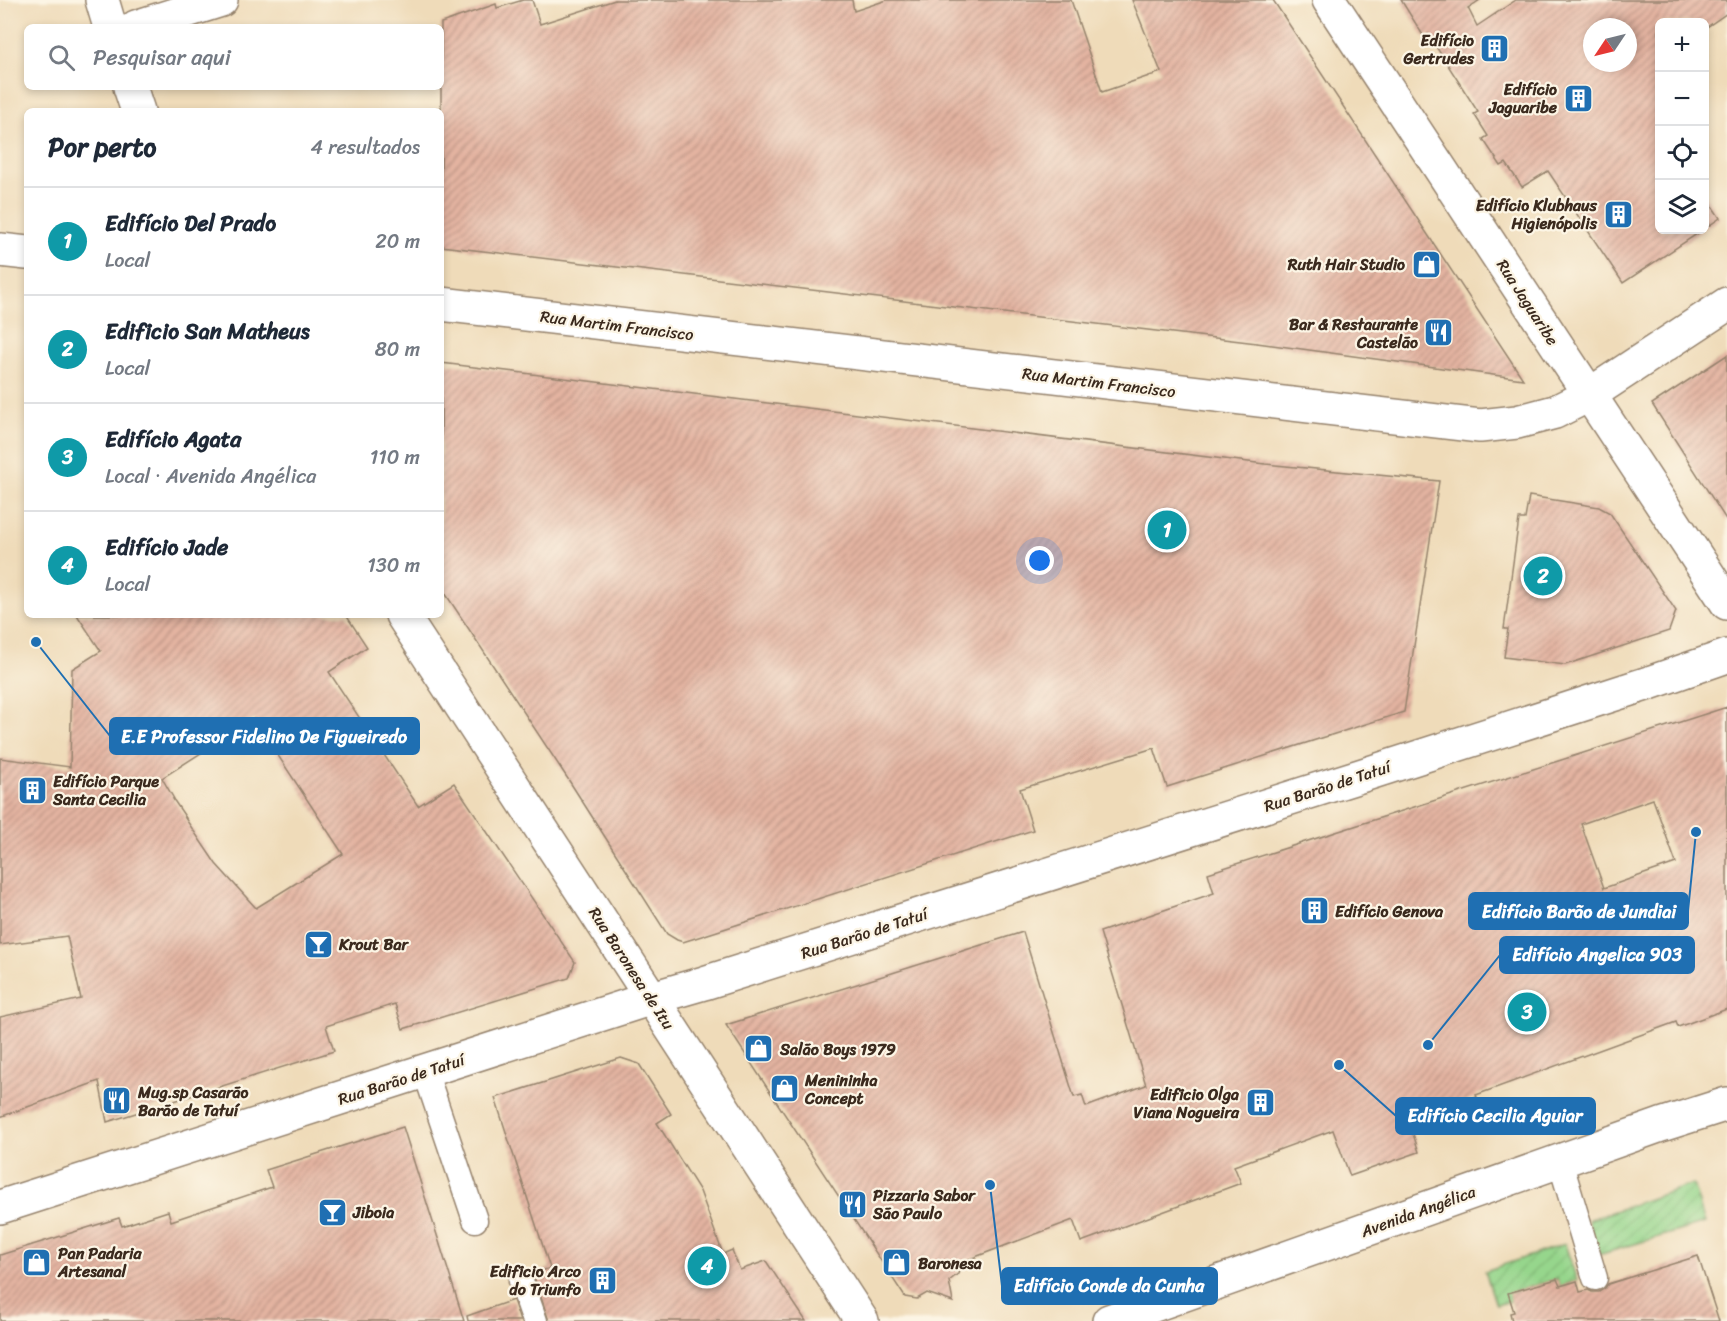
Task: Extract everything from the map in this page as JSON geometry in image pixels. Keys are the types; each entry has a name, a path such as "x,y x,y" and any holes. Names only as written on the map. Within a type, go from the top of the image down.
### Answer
{"street":[{"path":"102,0 109,24"},
{"path":"145,24 220,0"},
{"name":"Rua Jaguaribe","path":"1329,0 1727,603"},
{"path":"131,90 137,108"},
{"path":"0,250 24,253"},
{"name":"Rua Martim Francisco","path":"444,304 1480,426 1517,422 1555,412 1589,395 1727,304"},
{"name":"Rua Baronesa de Itu","path":"404,618 862,1321"},
{"name":"Rua Barão de Tatuí","path":"0,1207 652,998 1360,776 1727,656"},
{"name":"Avenida Angélica","path":"1109,1321 1661,1125 1727,1104"}],"lane":[{"path":"425,1071 475,1220"},
{"path":"1560,1161 1595,1278"},
{"path":"521,1281 534,1321"}],"green space":[{"path":"1693,1184 1705,1223 1598,1255 1588,1220"},
{"path":"1565,1244 1577,1281 1560,1286 1557,1279 1509,1293 1511,1301 1496,1305 1485,1271"}],"building":[{"path":"523,0 532,0 540,24 615,0 852,0 854,11 887,0 1071,0 1102,92 1161,72 1132,0 1273,0 1523,379 1257,343 444,246 444,108 441,108 441,90 444,90 444,24 441,23 496,4 497,8"},
{"path":"1401,0 1480,0 1468,8 1477,26 1516,0 1727,0 1727,13 1709,26 1709,18 1655,18 1655,234 1697,234 1623,283 1548,171 1522,187 1506,163 1501,166 1483,139 1488,136 1474,114 1478,112 1428,34 1424,37"},
{"path":"1709,202 1720,218 1709,226"},
{"path":"1727,355 1727,521 1652,404"},
{"path":"444,363 1265,464 1439,481 1404,712 1167,787 1154,748 1020,789 1033,830 683,942 667,934 444,592"},
{"path":"1529,496 1599,507 1610,513 1676,611 1669,631 1565,665 1504,657 1508,629 1504,629 1519,519 1525,519"},
{"path":"79,618 348,618 367,647 329,672 418,806 454,783 575,962 569,978 403,1029 395,1004 326,1026 334,1051 107,1122 99,1081 0,1117 0,1017 81,999 67,936 0,945 0,758 70,767 72,669 101,651","holes":["254,719 343,854 256,908 216,864 173,799 162,778"]},
{"path":"1727,707 1727,1009 1678,1027 1676,1022 1409,1122 1419,1152 1350,1176 1333,1130 1234,1166 1241,1183 1081,1242 1073,1220 954,1265 959,1273 949,1281 953,1302 927,1293 917,1299 905,1297 726,1025 1023,932 1074,1097 1082,1095 1086,1107 1146,1085 1100,932 1214,893 1208,873","holes":["1653,799 1676,863 1604,888 1581,824"]},
{"path":"621,1058 639,1064 671,1114 657,1123 700,1191 723,1254 732,1250 740,1270 766,1261 806,1321 549,1321 533,1274 550,1268 495,1098"},
{"path":"403,1127 464,1321 0,1321 0,1255 119,1218 122,1226 168,1211 171,1221 272,1187 266,1170"},
{"path":"1698,1256 1719,1321 1512,1321 1510,1313 1514,1312 1508,1293 1557,1279 1560,1286 1577,1281 1580,1292 1588,1290 1599,1292 1608,1284"},
{"path":"513,1300 520,1321 468,1321 467,1316"}],"place":[{"name":"Edifício Gertrudes","path":"1495,49"},
{"name":"Edifício Jaguaribe","path":"1578,98"},
{"name":"Edifício Klubhaus Higienópolis","path":"1618,214"},
{"name":"Ruth Hair Studio","path":"1426,264"},
{"name":"Bar & Restaurante Castelão","path":"1439,333"},
{"name":"Edifício Del Prado","path":"1167,530"},
{"name":"Edificio San Matheus","path":"1543,576"},
{"name":"E.E Professor Fidelino De Figueiredo","path":"36,642"},
{"name":"Edifício Parque Santa Cecilia","path":"32,790"},
{"name":"Edifício Barão de Jundiai","path":"1696,832"},
{"name":"Edifício Genova","path":"1314,911"},
{"name":"Krout Bar","path":"318,944"},
{"name":"Edifício Agata","path":"1527,1012"},
{"name":"Edifício Angelica 903","path":"1428,1045"},
{"name":"Salão Boys 1979","path":"759,1049"},
{"name":"Edifício Cecilia Aguiar","path":"1339,1065"},
{"name":"Menininha Concept","path":"784,1089"},
{"name":"Mug.sp Casarão Barão de Tatuí","path":"117,1101"},
{"name":"Edificio Olga Viana Nogueira","path":"1260,1103"},
{"name":"Edifício Conde da Cunha","path":"990,1185"},
{"name":"Pizzaria Sabor São Paulo","path":"852,1204"},
{"name":"Jiboia","path":"332,1212"},
{"name":"Pan Padaria Artesanal","path":"37,1262"},
{"name":"Baronesa","path":"897,1263"},
{"name":"Edifício Jade","path":"707,1266"},
{"name":"Edificio Arco do Triunfo","path":"602,1280"}]}
